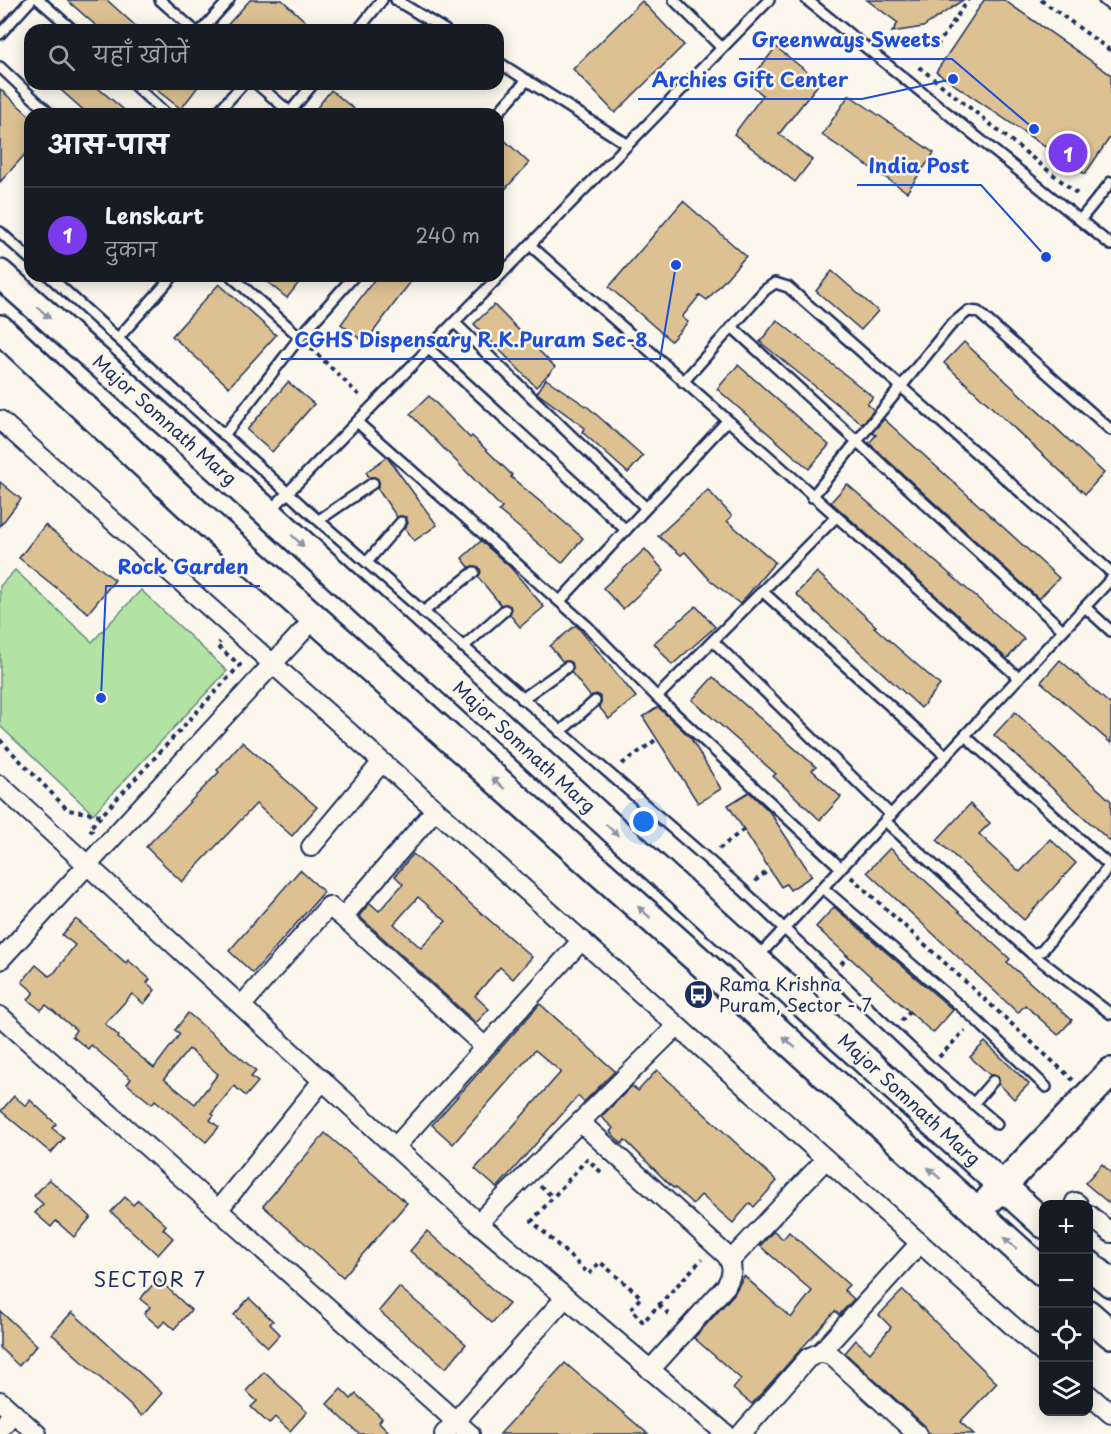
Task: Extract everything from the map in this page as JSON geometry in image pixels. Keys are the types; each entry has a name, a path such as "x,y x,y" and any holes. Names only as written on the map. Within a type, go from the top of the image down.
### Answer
{"street":[{"name":"Major Somnath Marg","path":"0,274 268,513 754,961 1039,1220"},
{"name":"Major Somnath Marg","path":"0,329 314,619 742,999 1039,1268"},
{"path":"0,420 1039,1350"},
{"path":"0,960 314,619"},
{"path":"311,847 382,762"},
{"path":"0,785 478,1223 726,1434"},
{"path":"435,810 343,917 484,1046"},
{"path":"242,1005 329,906 348,921"},
{"path":"396,1146 582,940"},
{"path":"0,1016 218,1210 450,1428 470,1434"},
{"path":"478,1223 677,1026"},
{"path":"977,1212 1111,1072"},
{"path":"218,1210 323,1080"},
{"path":"580,1122 730,1261 733,1273 726,1286 650,1370"},
{"path":"730,1261 826,1159"},
{"path":"1093,1218 1111,1233"},
{"path":"741,1434 808,1358 822,1352 920,1243"},
{"path":"1093,1268 1111,1284"},
{"path":"450,1428 565,1298"},
{"path":"1093,1318 1111,1335"},
{"path":"822,1352 832,1356 917,1434"},
{"path":"1093,1398 1111,1414"},
{"path":"0,1429 7,1407 37,1434"}],"lane":[{"path":"0,34 31,0"},
{"path":"39,0 66,24"},
{"path":"160,0 187,24"},
{"path":"207,24 229,0"},
{"path":"363,24 382,0"},
{"path":"396,0 435,24"},
{"path":"674,0 722,48"},
{"path":"504,273 769,0"},
{"path":"807,0 1111,245"},
{"path":"1104,0 1111,5"},
{"path":"504,66 627,144"},
{"path":"0,67 24,90"},
{"path":"502,108 527,80"},
{"path":"24,90 44,108"},
{"path":"140,90 159,108"},
{"path":"221,108 238,90"},
{"path":"264,90 285,108"},
{"path":"295,108 308,90"},
{"path":"1080,220 1111,182"},
{"path":"0,232 24,254"},
{"path":"531,246 1019,678"},
{"path":"56,282 319,520 707,859 931,1067 996,1124"},
{"path":"118,338 168,282"},
{"path":"238,282 300,337"},
{"path":"225,434 346,282"},
{"path":"268,513 495,282"},
{"path":"683,382 765,290 770,285 781,284 796,293 1111,572"},
{"path":"812,497 950,326 962,314 974,311 1111,430"},
{"path":"455,323 646,508"},
{"path":"732,327 856,443 1063,630"},
{"path":"429,349 626,530"},
{"path":"560,601 727,421"},
{"path":"357,423 560,601 657,696 841,868"},
{"path":"319,520 373,483"},
{"path":"657,696 836,517"},
{"path":"367,562 401,522"},
{"path":"423,612 474,572"},
{"path":"754,961 1111,579"},
{"path":"762,591 946,756"},
{"path":"1085,607 1111,631"},
{"path":"463,647 505,610"},
{"path":"713,641 888,818 1032,954 1111,1014"},
{"path":"522,699 567,667"},
{"path":"560,732 595,701"},
{"path":"965,736 1110,866 1042,951 1032,954"},
{"path":"822,888 975,1019 1046,1087"},
{"path":"974,1104 993,1081"}],"path":[{"path":"936,46 968,0"},
{"path":"1041,0 1111,51"},
{"path":"919,67 1092,206"},
{"path":"300,337 372,407"},
{"path":"106,845 89,829 240,665 217,646 231,627"},
{"path":"609,774 657,739"},
{"path":"0,740 68,810 102,815"},
{"path":"707,859 744,829"},
{"path":"841,868 1089,1095"},
{"path":"931,1067 975,1019"},
{"path":"603,1173 587,1160 532,1221 589,1274 600,1262 641,1297 631,1309 643,1322 703,1258 694,1251"}],"green space":[{"path":"15,570 92,642 141,590 227,671 93,814 0,726 0,586"}],"building":[{"path":"67,0 107,0 133,24 94,24"},
{"path":"250,0 282,0 308,24 228,24"},
{"path":"867,0 963,0 923,27 892,32 898,23"},
{"path":"984,0 1004,0 1111,75 1111,136 1085,174 936,72"},
{"path":"642,1 684,45 615,113 573,69"},
{"path":"776,47 820,82 779,134 812,160 795,182 734,134 763,95 748,83"},
{"path":"0,89 24,111 24,156 0,182"},
{"path":"61,90 100,90 122,108 81,108"},
{"path":"157,90 195,90 180,108"},
{"path":"331,90 353,108 317,108"},
{"path":"849,95 934,153 907,192 822,135"},
{"path":"504,140 529,163 504,190"},
{"path":"683,201 746,256 707,300 700,295 682,317 688,322 671,341 609,287"},
{"path":"832,271 878,311 861,330 816,291"},
{"path":"267,282 299,282 287,298"},
{"path":"372,282 411,282 365,343 341,324"},
{"path":"219,284 276,335 229,387 172,336"},
{"path":"494,305 555,367 536,387 474,324"},
{"path":"777,320 873,397 867,404 874,410 862,424 760,342"},
{"path":"964,342 1104,473 1085,494 944,363"},
{"path":"738,365 829,445 809,469 717,389"},
{"path":"546,379 589,408 643,456 628,473 582,432 585,428 537,393"},
{"path":"288,382 314,404 272,452 247,430"},
{"path":"429,396 470,438 472,436 512,475 511,477 583,538 562,563 499,511 502,508 410,414"},
{"path":"884,419 1059,578 1039,599 869,443 876,435 872,433"},
{"path":"387,457 437,525 414,541 405,528 408,523 406,517 397,517 377,488 378,479 369,477 366,472"},
{"path":"0,482 21,499 0,526"},
{"path":"847,484 1024,639 1007,659 831,502"},
{"path":"708,490 732,516 727,521 775,562 740,604 710,580 685,552 681,555 658,536"},
{"path":"45,525 115,580 88,613 19,558"},
{"path":"481,541 511,568 544,607 520,627 510,615 510,606 501,605 478,577 481,572 479,567 469,567 462,558"},
{"path":"645,549 664,571 623,609 603,588"},
{"path":"817,572 876,626 874,627 940,685 921,708 796,594"},
{"path":"696,606 715,627 672,665 654,643"},
{"path":"576,625 636,697 609,719 599,707 600,697 597,694 590,696 571,672 572,663 563,662 550,646"},
{"path":"1060,660 1111,705 1111,743 1041,682"},
{"path":"713,677 816,767 812,770 841,797 820,820 773,776 776,774 692,700"},
{"path":"658,707 690,737 721,789 698,803 643,717"},
{"path":"1015,712 1111,801 1111,842 994,735"},
{"path":"242,742 317,807 292,836 256,804 182,882 146,847 219,772 217,770"},
{"path":"749,792 769,811 812,876 790,890 786,884 781,887 728,805"},
{"path":"970,804 990,823 979,834 1020,872 1050,839 1076,863 1024,920 937,840"},
{"path":"890,848 1010,959 1007,962 1072,1020 1058,1035 1025,1005 1018,1013 867,872"},
{"path":"413,854 532,957 513,979 500,967 475,996 489,1009 476,1023 359,916 370,903 379,911 403,884 395,876","holes":["418,897 446,921 421,948 394,924"]},
{"path":"300,870 324,892 253,973 229,951"},
{"path":"834,907 953,1010 933,1033 816,927"},
{"path":"76,919 126,963 128,960 150,979 147,983 155,990 144,1004 132,994 105,1024 154,1068 180,1034 175,1030 188,1013 256,1071 251,1077 258,1082 246,1096 234,1086 212,1113 214,1115 210,1120 219,1127 206,1142 155,1100 152,1104 127,1084 131,1079 91,1045 88,1049 72,1036 76,1030 46,1005 41,1010 28,1000 34,992 22,982 36,965 49,976 55,972 75,945 62,935","holes":["189,1049 218,1074 195,1104 164,1079"]},
{"path":"540,1004 615,1071 584,1102 578,1096 497,1188 475,1169 561,1072 535,1050 453,1144 432,1125"},
{"path":"985,1042 1029,1084 1014,1099 999,1084 998,1076 990,1075 970,1057"},
{"path":"657,1070 777,1181 754,1207 750,1203 733,1223 701,1195 693,1204 673,1188 625,1140 622,1144 610,1132 613,1128 601,1117 632,1086 638,1091"},
{"path":"14,1096 26,1106 30,1100 56,1124 52,1128 64,1138 51,1153 1,1111"},
{"path":"325,1133 407,1203 343,1277 263,1206"},
{"path":"1102,1164 1111,1173 1111,1205 1085,1183"},
{"path":"49,1179 91,1217 74,1237 56,1221 51,1227 35,1213 43,1204 34,1196"},
{"path":"125,1197 133,1205 138,1200 166,1225 163,1229 173,1238 158,1255 111,1212"},
{"path":"427,1231 509,1304 492,1323 410,1251"},
{"path":"774,1231 783,1239 789,1232 849,1285 844,1290 854,1299 839,1315 835,1311 752,1404 733,1389 741,1379 694,1338 734,1294 744,1276 791,1318 812,1291 760,1246"},
{"path":"158,1279 191,1310 174,1329 165,1321 159,1327 144,1314 150,1307 140,1299"},
{"path":"399,1287 466,1344 446,1368 379,1311"},
{"path":"903,1290 997,1383 960,1422 974,1434 928,1434 925,1426 845,1353 856,1340 870,1353 891,1327 879,1315"},
{"path":"249,1298 273,1321 270,1324 280,1334 268,1347 234,1315"},
{"path":"0,1311 37,1345 19,1366 0,1348"},
{"path":"72,1312 162,1393 142,1416 52,1334"},
{"path":"565,1363 648,1434 500,1434"},
{"path":"264,1372 307,1412 290,1431 275,1417 269,1424 251,1407 257,1401 246,1391"},
{"path":"341,1389 351,1399 356,1394 382,1418 379,1422 391,1434 359,1434 327,1404"}],"place":[{"name":"Archies Gift Center","path":"953,79"},
{"name":"Greenways Sweets","path":"1034,129"},
{"name":"Lenskart","path":"1068,153"},
{"name":"India Post","path":"1046,257"},
{"name":"CGHS Dispensary R.K.Puram Sec-8","path":"676,265"},
{"name":"Rock Garden","path":"101,698"},
{"name":"Rama Krishna Puram, Sector - 7","path":"698,995"}],"district":[{"name":"SECTOR 7","path":"150,1280"}]}
